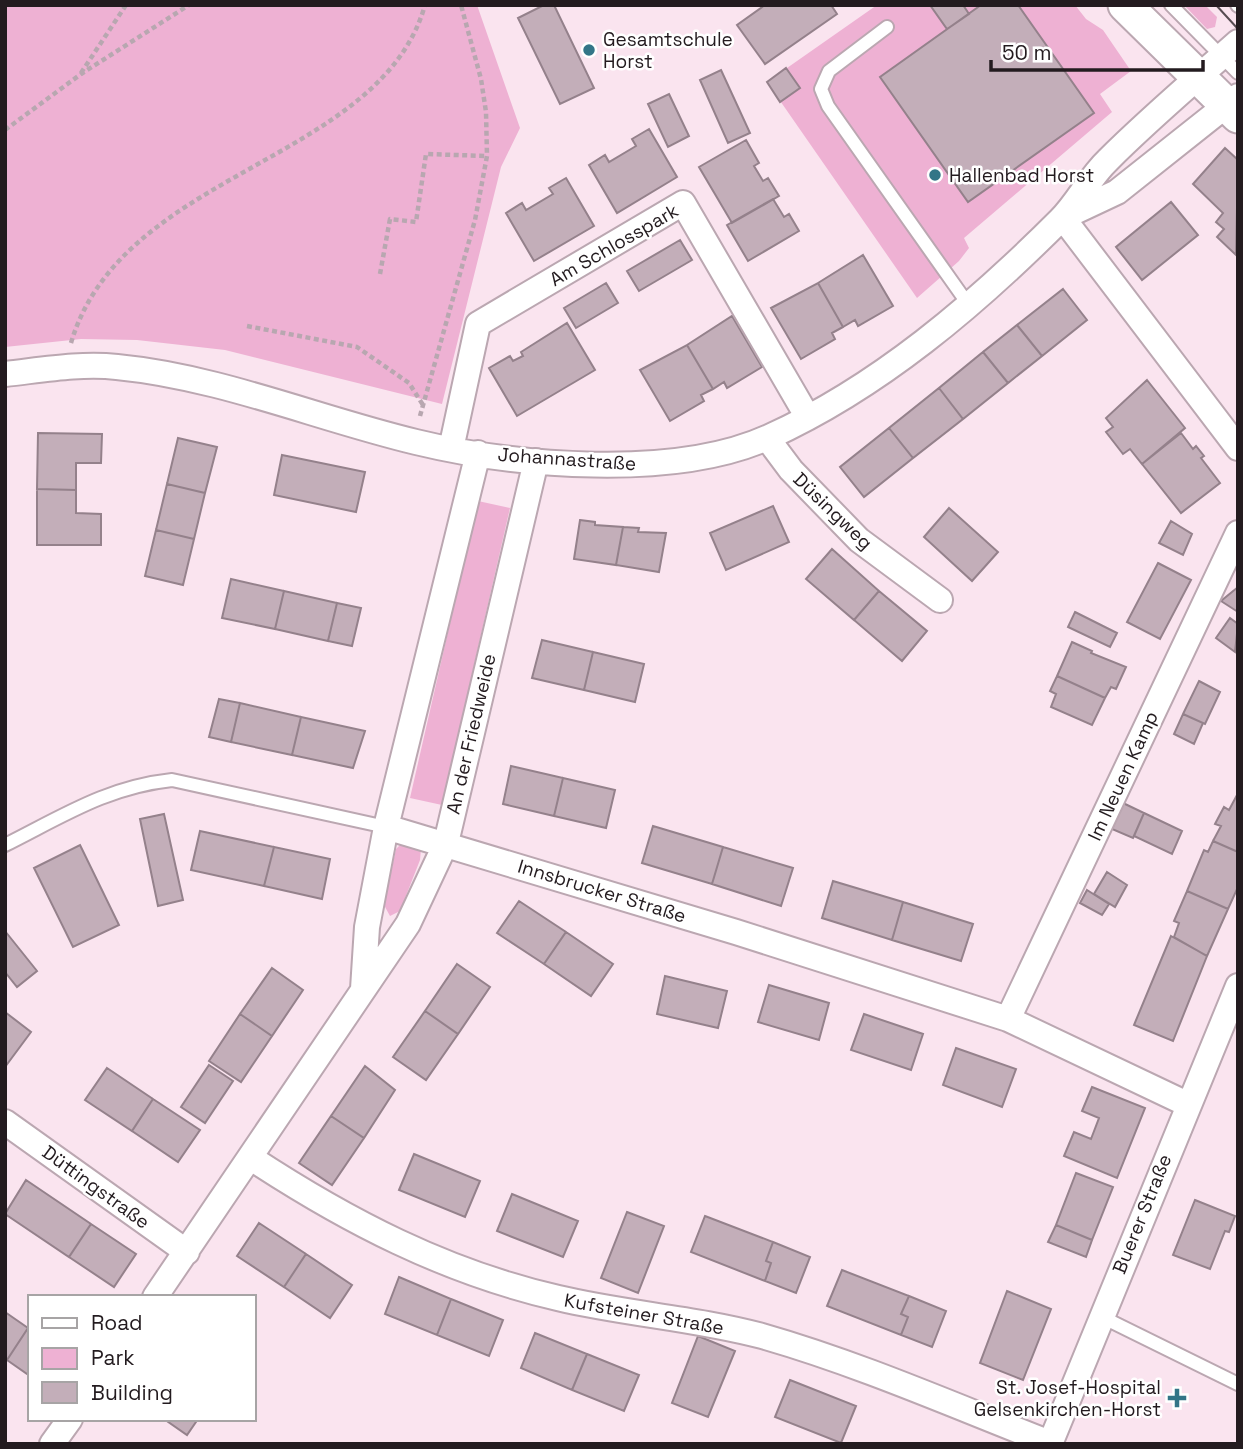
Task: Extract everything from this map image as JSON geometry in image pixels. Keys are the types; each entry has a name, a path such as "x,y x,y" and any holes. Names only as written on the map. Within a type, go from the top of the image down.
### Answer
{"main road":[{"path":"1125,5 1224,62 1234,106"}],"street":[{"name":"Johannastraße","path":"5,374 64,367 114,366 188,378 414,442 536,461 642,464 702,457 767,439 897,363 968,304 1063,218 1105,162 1224,62"},
{"name":"Johannastraße","path":"1063,218 1117,192 1234,106"},
{"name":"Am Schlosspark","path":"451,449 478,324 682,203 807,416"},
{"path":"1063,218 1238,448"},
{"name":"Düsingweg","path":"767,439 791,470 859,540 940,600"},
{"path":"363,990 367,927 386,827 478,453"},
{"name":"An der Friedweide","path":"156,1295 408,924 446,843 536,461"},
{"name":"Im Neuen Kamp","path":"1008,1019 1238,533"},
{"name":"Innsbrucker Straße","path":"386,827 446,843 1008,1019 1187,1104"},
{"name":"Buerer Straße","path":"1050,1443 1187,1104 1238,986"},
{"name":"Düttingstraße","path":"5,1122 187,1252"},
{"name":"Kufsteiner Straße","path":"251,1158 334,1211 453,1268 561,1299 761,1336 837,1361 1050,1443"},
{"path":"52,1444 68,1421"}],"lane":[{"path":"1171,5 1224,62"},
{"path":"887,27 830,71 821,89 828,106 968,304"},
{"name":"Innsbrucker Straße","path":"5,845 110,792 140,784 172,780 386,827"},
{"path":"1100,1316 1238,1384"}],"path":[{"path":"81,74 126,5"},
{"path":"5,130 81,74 189,5"},
{"path":"64,367 87,303 115,266 150,231 184,207 326,123 366,93 390,70 411,40 425,5"},
{"path":"414,442 475,220 487,156 486,112 481,79 461,5"},
{"path":"380,274 390,219 416,222 426,154 487,156"},
{"path":"247,326 357,348 409,383 423,405"}],"green space":[{"path":"5,5 477,5 520,128 501,167 442,404 225,350 137,340 81,339 5,347"},
{"name":"Hallenbad Horst","path":"877,5 1075,5 1086,19 1103,30 1131,71 1100,94 1112,112 964,238 969,248 959,261 917,298 767,82"},
{"path":"1184,5 1205,5 1217,17 1215,27 1207,29"},
{"path":"478,501 510,508 442,805 410,798"},
{"path":"403,842 421,849 420,860 400,911 390,916 384,905 396,849"}],"building":[{"path":"544,5 554,5 594,88 560,104 518,18"},
{"path":"765,5 831,5 837,14 765,64 737,25"},
{"path":"930,5 963,5 969,14 947,29"},
{"path":"981,5 1018,5 1094,113 968,202 880,77"},
{"path":"786,68 800,88 780,102 767,82"},
{"path":"721,70 750,133 728,143 700,80"},
{"path":"669,94 689,136 668,147 648,104"},
{"path":"649,129 677,177 617,213 589,165 605,155 609,162 636,146 632,139"},
{"path":"746,140 759,163 754,166 763,181 768,178 779,196 732,223 699,167"},
{"path":"1225,148 1238,160 1236,255 1217,237 1224,229 1216,222 1223,213 1193,184"},
{"path":"566,178 594,226 534,261 506,213 522,203 526,210 553,194 549,188"},
{"path":"773,199 784,217 789,214 799,231 748,261 727,225"},
{"path":"1171,202 1198,235 1142,280 1116,247"},
{"path":"680,240 692,260 639,291 627,271"},
{"path":"863,255 893,306 858,326 855,320 843,327 818,283"},
{"path":"606,283 618,303 576,328 564,308"},
{"path":"818,283 843,327 832,333 835,339 801,359 771,308"},
{"path":"1063,289 1087,320 1042,356 1017,325"},
{"path":"732,316 762,367 727,388 724,382 713,389 687,345"},
{"path":"567,323 595,370 517,416 489,368 510,356 513,361 523,356 521,352"},
{"path":"1017,325 1042,356 1008,383 983,352"},
{"path":"687,345 713,389 701,395 704,401 670,421 640,370"},
{"path":"983,352 1008,383 963,419 939,388"},
{"path":"1147,380 1185,428 1142,464 1130,449 1123,454 1106,432 1113,427 1106,418"},
{"path":"939,388 963,419 913,458 889,428"},
{"path":"889,428 913,458 864,497 840,467"},
{"path":"38,433 102,434 101,463 76,463 76,490 37,489"},
{"path":"1181,433 1193,449 1196,446 1204,456 1201,458 1220,483 1181,513 1142,464"},
{"path":"178,438 217,447 205,493 167,484"},
{"path":"282,455 365,472 356,512 274,495"},
{"path":"167,484 205,493 194,539 156,530"},
{"path":"37,489 76,490 76,513 101,514 101,545 37,545"},
{"path":"773,506 789,542 726,570 710,533"},
{"path":"949,508 998,552 972,581 924,537"},
{"path":"580,520 595,522 595,525 623,527 616,565 574,559"},
{"path":"1171,521 1192,534 1183,555 1159,543"},
{"path":"623,527 639,528 638,532 666,533 659,572 616,565"},
{"path":"156,530 194,539 183,585 145,576"},
{"path":"832,549 879,591 854,620 806,579"},
{"path":"1158,563 1191,580 1160,639 1127,622"},
{"path":"231,579 284,591 275,629 222,618"},
{"path":"1238,587 1238,612 1221,601"},
{"path":"284,591 337,603 328,641 275,629"},
{"path":"879,591 927,631 902,661 854,620"},
{"path":"337,603 361,608 352,646 328,641"},
{"path":"1075,612 1117,633 1110,647 1068,627"},
{"path":"1230,618 1238,624 1235,652 1216,638"},
{"path":"542,640 593,652 584,690 532,678"},
{"path":"1072,642 1126,667 1116,689 1111,687 1105,698 1057,676"},
{"path":"593,652 644,664 635,702 584,690"},
{"path":"1057,676 1105,698 1092,725 1051,707 1056,694 1050,691"},
{"path":"1199,681 1220,692 1205,724 1183,714"},
{"path":"219,699 240,703 231,742 209,737"},
{"path":"240,703 301,717 292,755 231,742"},
{"path":"1183,714 1203,723 1194,744 1174,734"},
{"path":"301,717 365,731 353,768 292,755"},
{"path":"511,766 563,778 554,816 503,804"},
{"path":"563,778 615,790 606,828 554,816"},
{"path":"1237,795 1238,852 1213,841 1221,826 1215,824 1224,807 1229,810"},
{"path":"1123,803 1144,813 1133,838 1112,829"},
{"path":"1144,813 1182,831 1172,854 1134,836"},
{"path":"164,814 183,900 158,906 140,819"},
{"path":"653,826 723,847 712,884 642,863"},
{"path":"200,831 274,847 264,886 191,870"},
{"path":"1213,841 1238,852 1238,887 1228,909 1187,891 1204,850 1208,852"},
{"path":"80,845 119,925 73,947 34,868"},
{"path":"274,847 330,859 322,899 264,886"},
{"path":"723,847 793,868 781,906 712,884"},
{"path":"1107,872 1127,885 1115,907 1094,894"},
{"path":"833,881 903,902 892,940 822,918"},
{"path":"1087,890 1109,904 1102,915 1080,903"},
{"path":"1187,891 1228,909 1207,956 1174,937 1179,923 1174,921"},
{"path":"519,901 566,932 544,964 497,933"},
{"path":"903,902 973,924 961,961 892,940"},
{"path":"5,931 37,971 17,987 5,972"},
{"path":"566,932 613,964 591,996 544,964"},
{"path":"1171,936 1207,956 1173,1041 1134,1025"},
{"path":"457,964 490,987 458,1034 425,1011"},
{"path":"272,968 303,990 272,1036 240,1014"},
{"path":"665,976 727,991 718,1028 657,1014"},
{"path":"769,985 829,1003 819,1040 758,1022"},
{"path":"425,1011 458,1034 426,1080 393,1057"},
{"path":"5,1012 31,1032 5,1067"},
{"path":"240,1014 272,1036 241,1082 209,1061"},
{"path":"864,1014 923,1034 911,1070 851,1050"},
{"path":"956,1048 1016,1069 1002,1107 943,1085"},
{"path":"209,1065 233,1081 205,1123 181,1107"},
{"path":"365,1066 395,1090 364,1138 331,1116"},
{"path":"107,1068 153,1099 132,1131 85,1100"},
{"path":"1092,1087 1145,1108 1117,1178 1064,1156 1074,1132 1091,1139 1099,1118 1082,1111"},
{"path":"153,1099 200,1130 178,1162 132,1131"},
{"path":"331,1116 364,1138 332,1185 299,1163"},
{"path":"414,1154 480,1181 465,1217 399,1190"},
{"path":"1076,1173 1113,1187 1092,1240 1056,1225"},
{"path":"26,1180 91,1224 69,1257 5,1214"},
{"path":"512,1194 578,1221 563,1257 497,1231"},
{"path":"1195,1200 1235,1216 1229,1232 1225,1231 1210,1269 1173,1255"},
{"path":"627,1212 664,1226 638,1293 601,1278"},
{"path":"705,1216 773,1242 766,1261 771,1263 765,1281 691,1252"},
{"path":"259,1223 306,1254 284,1287 237,1256"},
{"path":"91,1224 136,1254 114,1287 69,1257"},
{"path":"1056,1225 1092,1240 1086,1257 1048,1242"},
{"path":"773,1242 810,1257 796,1293 765,1281 771,1263 766,1261"},
{"path":"306,1254 352,1285 330,1318 284,1287"},
{"path":"842,1270 909,1296 901,1314 908,1317 901,1335 827,1306"},
{"path":"399,1277 451,1299 437,1335 385,1314"},
{"path":"1007,1291 1051,1309 1023,1380 980,1363"},
{"path":"909,1296 946,1311 932,1347 901,1335 908,1317 901,1314"},
{"path":"451,1299 503,1320 489,1356 437,1335"},
{"path":"5,1312 28,1328 7,1360 5,1360"},
{"path":"28,1328 28,1375 7,1360"},
{"path":"535,1333 587,1354 572,1390 521,1368"},
{"path":"698,1336 735,1351 708,1417 672,1403"},
{"path":"587,1354 639,1375 624,1411 572,1390"},
{"path":"790,1380 856,1406 841,1443 775,1417"},
{"path":"167,1421 197,1421 187,1435"}],"tram line":[{"path":"1216,5 1238,29"}],"place":[{"name":"Gesamtschule Horst","path":"589,50"},
{"name":"Hallenbad Horst","path":"935,175"},
{"name":"St. Josef-Hospital Gelsenkirchen-Horst","path":"1177,1398"}]}
